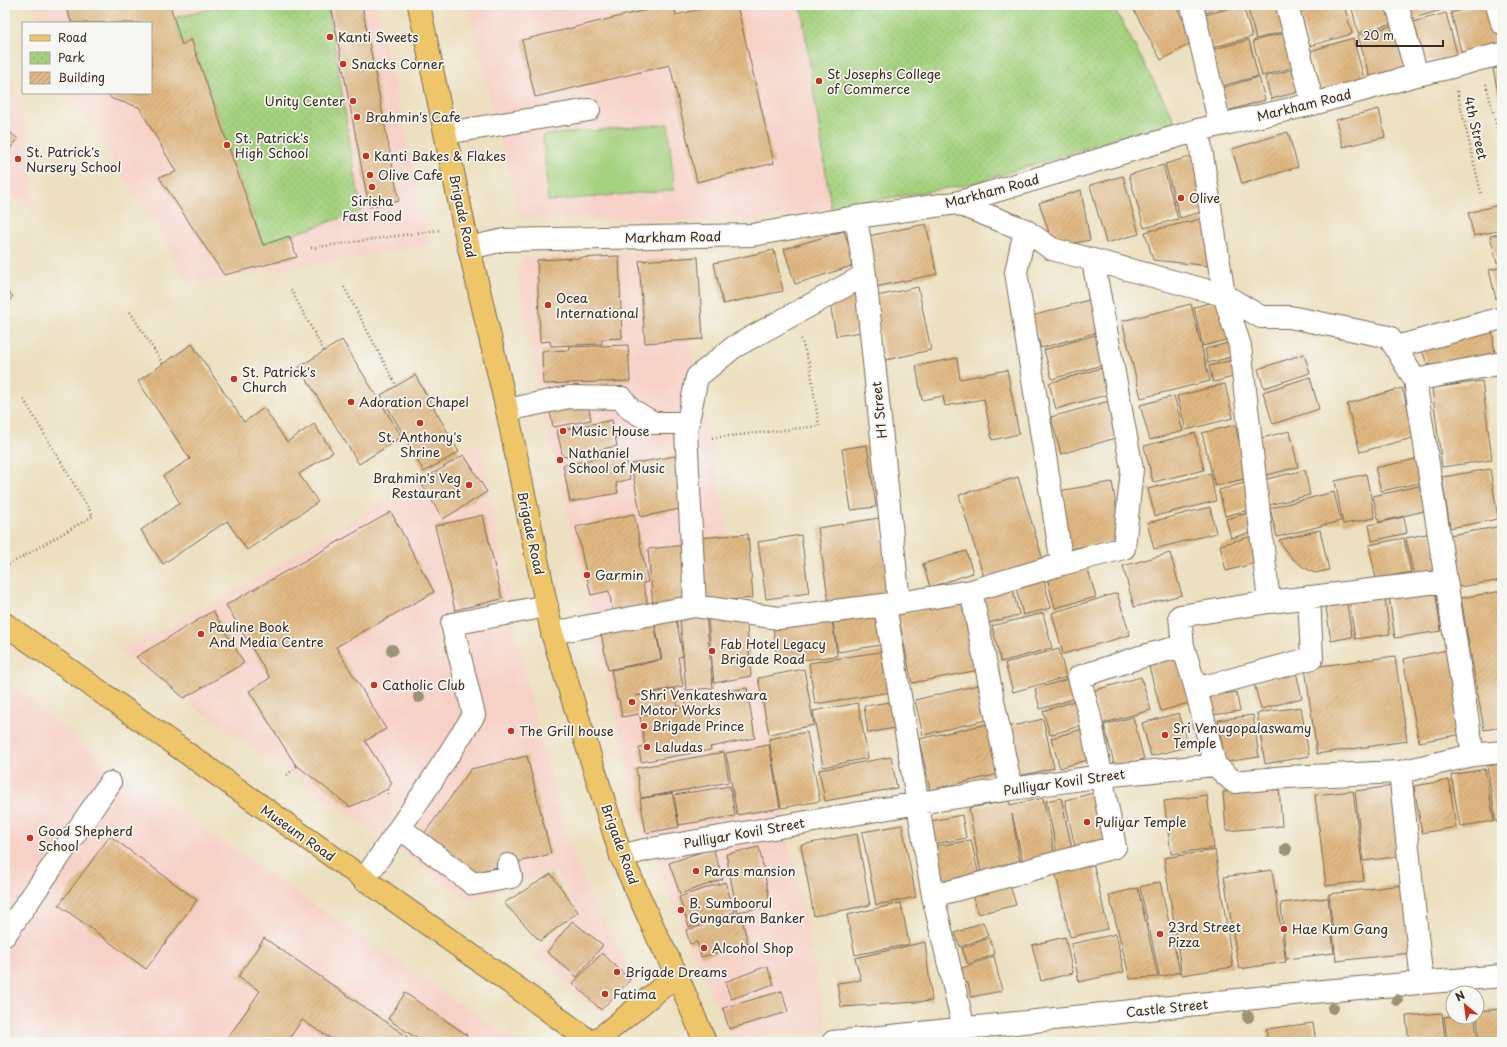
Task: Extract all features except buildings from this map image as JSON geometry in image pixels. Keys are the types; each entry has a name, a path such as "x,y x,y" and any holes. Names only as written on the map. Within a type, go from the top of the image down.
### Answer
{"main road":[{"name":"Brigade Road","path":"419,5 464,226 507,410 552,633 621,856 658,938 677,975 705,1042"},
{"name":"Museum Road","path":"5,624 523,992 591,1042"},
{"path":"595,1042 677,975"}],"street":[{"path":"1192,5 1220,125"},
{"path":"1287,5 1313,104"},
{"path":"1397,5 1417,75"},
{"path":"1497,5 1502,23"},
{"name":"Markham Road","path":"469,248 504,240 752,235 856,217 956,203 1198,130 1313,104 1417,75 1502,54"},
{"path":"446,133 589,110"},
{"path":"1198,130 1224,295 1240,346 1269,602"},
{"path":"956,203 1025,230 1052,249 1224,295 1261,316 1290,317 1389,337 1415,380 1473,755"},
{"name":"H1 Street","path":"856,217 865,275 892,604 918,803 933,896 964,1029"},
{"path":"1025,230 1016,272 1062,564"},
{"path":"552,633 695,606 779,618 892,604 971,591 1062,564 1124,548 1132,469 1093,261"},
{"path":"695,606 687,432 697,377 734,347 865,275"},
{"path":"1396,347 1502,318"},
{"path":"1415,380 1502,363"},
{"path":"507,410 569,397 622,398 630,408 654,423 687,432"},
{"path":"1446,581 1269,602 1180,616 1183,646 1196,689 1215,765 1234,782 1287,777 1400,772 1473,755 1502,752"},
{"path":"971,591 1011,789"},
{"path":"1196,689 1312,658 1309,597"},
{"path":"364,880 436,776 474,715 452,624 547,606"},
{"path":"933,896 1115,847 1090,717 1079,676 1183,646"},
{"name":"Pulliyar Kovil Street","path":"621,856 652,849 918,803 1102,776 1215,765"},
{"path":"1400,772 1422,983"},
{"path":"5,935 110,783"},
{"path":"400,828 473,884 511,877 508,865"},
{"name":"Castle Street","path":"833,1042 1323,991 1502,976"}],"path":[{"path":"1480,59 1502,148"},
{"name":"4th Street","path":"1452,67 1481,194"},
{"path":"310,248 464,226"},
{"path":"344,287 396,385"},
{"path":"291,290 324,351"},
{"path":"130,312 163,364"},
{"path":"687,432 819,426 810,366 792,316"},
{"path":"5,567 93,516 24,400"},
{"path":"287,775 297,766"}],"shaded area":[{"name":"St. Patrick's High School","path":"33,5 376,5 420,197 429,246 189,283 73,94 152,94 152,22 41,22"},
{"name":"St Josephs College of Commerce","path":"468,5 1113,5 1175,121 971,184 749,222 520,218"},
{"name":"St. Patrick's Nursery School","path":"5,62 27,128 36,214 5,190"},
{"path":"672,252 827,1031 732,1038 693,954 645,838 543,411 517,273 523,258"},
{"name":"Catholic Club","path":"480,444 510,604 540,738 575,858 591,898 637,979 601,1012 533,955 579,912 555,871 469,900 382,837 188,703 118,650 171,626 214,603 412,483"},
{"path":"5,678 105,762 516,1042 5,1042"}],"green space":[{"path":"227,5 328,5 361,211 263,245 191,39 182,45 174,18"},
{"path":"801,5 1113,5 1175,121 971,184 831,208"},
{"path":"668,124 674,190 548,201 543,135"}],"place":[{"name":"Kanti Sweets","path":"330,37"},
{"name":"Snacks Corner","path":"343,64"},
{"name":"St Josephs College of Commerce","path":"819,81"},
{"name":"Unity Center","path":"353,101"},
{"name":"Brahmin's Cafe","path":"357,117"},
{"name":"St. Patrick's High School","path":"227,145"},
{"name":"Kanti Bakes & Flakes","path":"366,156"},
{"name":"St. Patrick's Nursery School","path":"18,159"},
{"name":"Olive Cafe","path":"370,175"},
{"name":"Sirisha Fast Food","path":"372,187"},
{"name":"Olive","path":"1181,198"},
{"name":"Ocea International","path":"548,305"},
{"name":"St. Patrick's Church","path":"234,379"},
{"name":"Adoration Chapel","path":"351,402"},
{"name":"St. Anthony's Shrine","path":"420,423"},
{"name":"Music House","path":"563,431"},
{"name":"Nathaniel School of Music","path":"560,460"},
{"name":"Brahmin's Veg Restaurant","path":"469,485"},
{"name":"Garmin","path":"587,575"},
{"name":"Pauline Book And Media Centre","path":"201,634"},
{"name":"Fab Hotel Legacy Brigade Road","path":"712,651"},
{"name":"Catholic Club","path":"374,685"},
{"name":"Shri Venkateshwara Motor Works","path":"632,702"},
{"name":"Brigade Prince","path":"644,726"},
{"name":"The Grill house","path":"511,731"},
{"name":"Sri Venugopalaswamy Temple","path":"1165,735"},
{"name":"Laludas","path":"647,747"},
{"name":"Puliyar Temple","path":"1087,822"},
{"name":"Good Shepherd School","path":"30,838"},
{"name":"Paras mansion","path":"696,871"},
{"name":"B. Sumboorul Gungaram Banker","path":"681,910"},
{"name":"Hae Kum Gang","path":"1284,929"},
{"name":"23rd Street Pizza","path":"1160,934"},
{"name":"Alcohol Shop","path":"704,948"},
{"name":"Brigade Dreams","path":"617,972"},
{"name":"Fatima","path":"605,994"}]}
